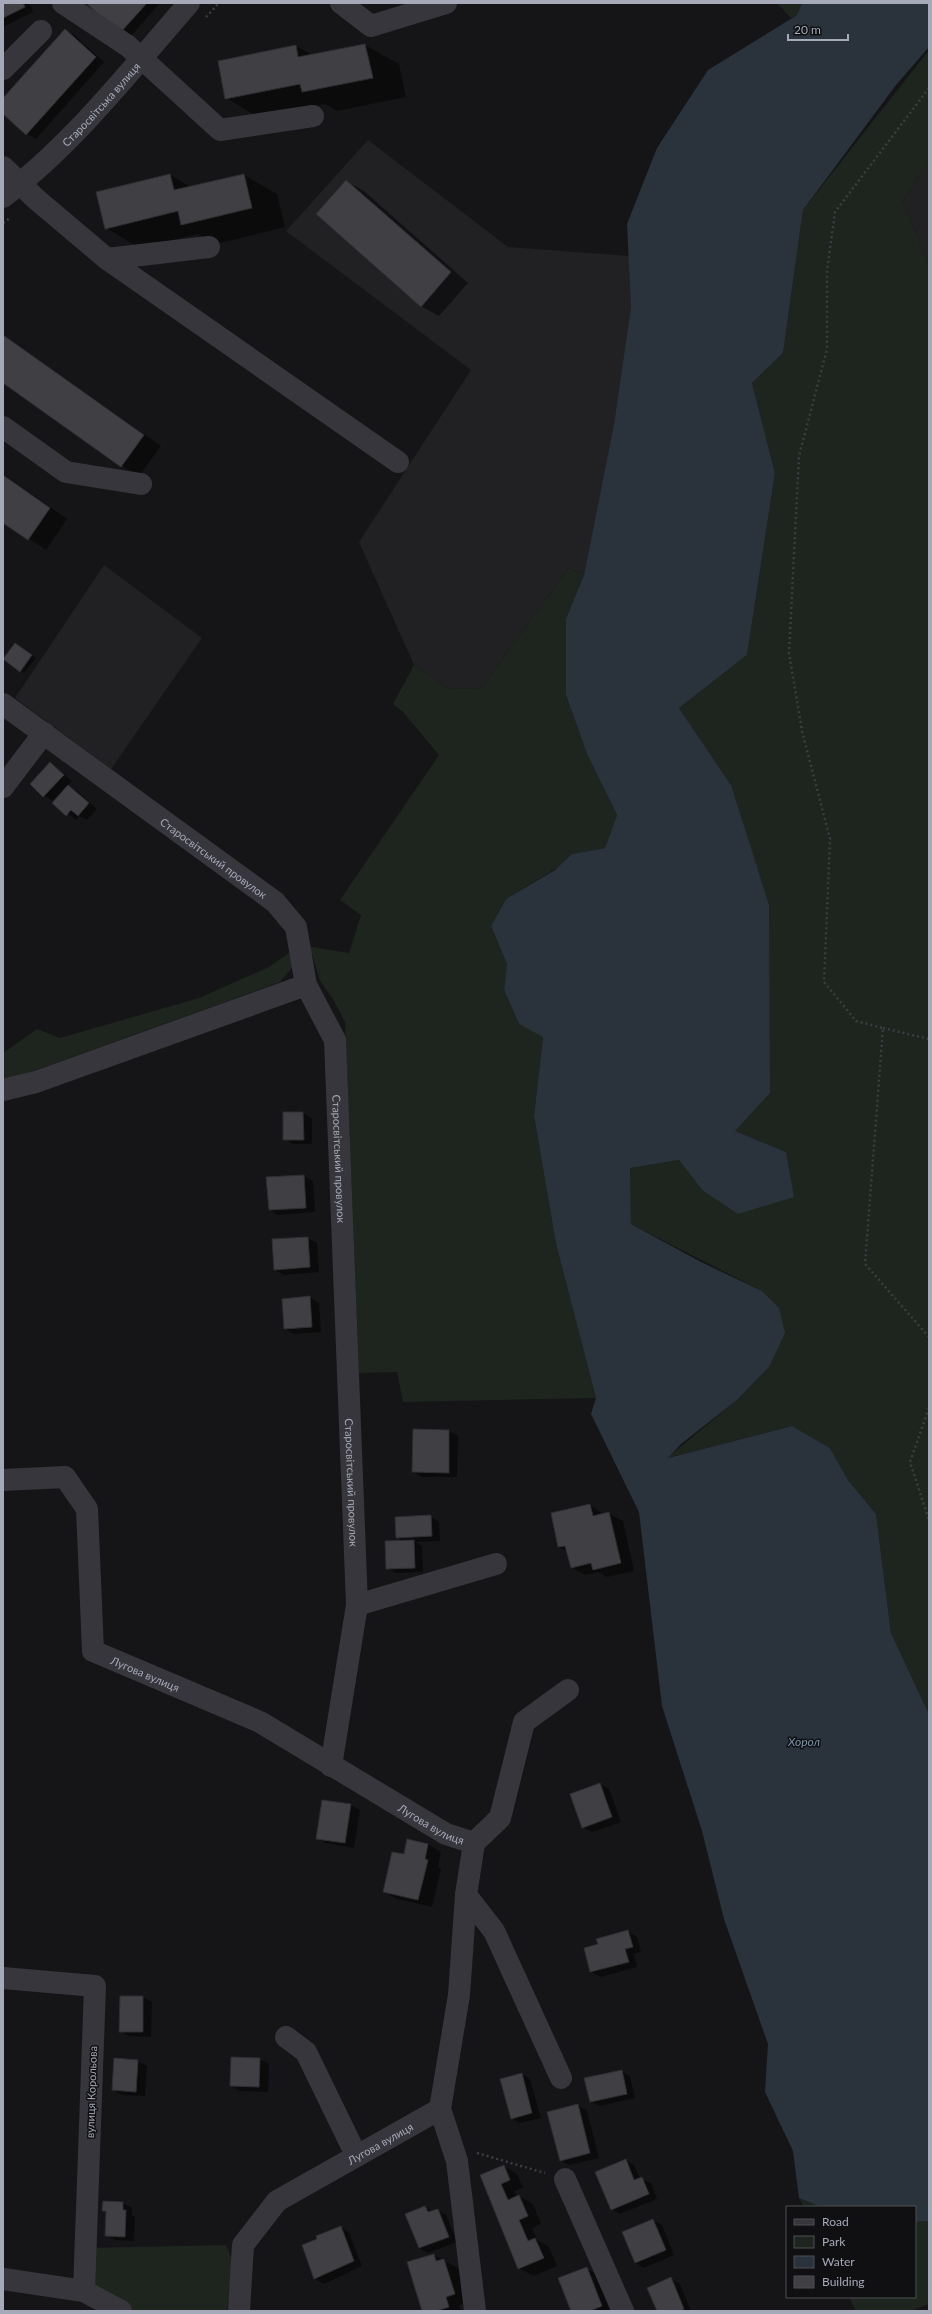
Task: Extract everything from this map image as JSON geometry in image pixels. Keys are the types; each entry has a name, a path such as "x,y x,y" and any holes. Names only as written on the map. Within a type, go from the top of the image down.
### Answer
{"street":[{"path":"63,3 128,46 220,130 313,116"},
{"name":"Старосвітська вулиця","path":"3,197 20,184 80,126 189,3"},
{"path":"341,3 371,26 446,3"},
{"path":"3,69 41,31"},
{"path":"3,167 20,184 107,259 398,462"},
{"path":"107,259 209,247"},
{"path":"3,427 66,472 141,484"},
{"name":"Старосвітський провулок","path":"3,704 44,732 275,902 296,927 306,985 335,1040 358,1605 331,1766"},
{"path":"3,787 44,732"},
{"path":"3,1090 36,1082 306,985"},
{"name":"Лугова вулиця","path":"3,1480 65,1477 87,1509 93,1651 260,1722 446,1834 474,1843 466,1895 459,1995 440,2109 356,2155 278,2201 243,2245 240,2311"},
{"path":"358,1605 496,1564"},
{"path":"474,1843 500,1818 524,1722 568,1690"},
{"path":"466,1895 494,1931 561,2078"},
{"name":"вулиця Корольова","path":"3,1978 95,1986 84,2291"},
{"path":"286,2037 306,2052 356,2155"},
{"path":"440,2109 457,2161 475,2311"},
{"path":"565,2179 623,2311"},
{"path":"3,2279 84,2291 121,2311"}],"path":[{"path":"929,88 835,212 827,271 827,349 799,456 789,653 802,731 830,839 824,982 856,1021 929,1039"},
{"path":"883,1028 864,1264 929,1337"},
{"path":"929,1408 910,1462 929,1520"},
{"path":"452,2145 565,2179"}],"shaded area":[{"path":"368,140 508,247 629,256 631,307 614,424 584,575 569,568 481,688 449,689 414,665 359,542 471,370 286,231"},
{"path":"929,160 929,266 903,201"},
{"path":"104,565 202,638 111,769 15,698"}],"green space":[{"path":"777,3 802,3 797,15 791,18"},
{"path":"929,50 929,160 903,201 929,266 929,1714 891,1633 876,1514 848,1480 830,1448 792,1426 667,1458 737,1400 769,1367 762,1291 631,1224 629,1168 679,1160 702,1190 786,1152 735,1131 731,785 679,708 747,655 775,473 752,383 783,353 803,210"},
{"path":"569,568 584,575 566,619 566,695 587,754 617,815 605,848 572,854 560,866 506,899 491,926 507,964 504,990 519,1024 543,1036 534,1117 556,1244 596,1398 403,1402 397,1372 359,1373 345,1022 333,999 320,981 312,954 302,956 280,982 31,1072 3,1079 3,1053 37,1029 60,1038 199,998 269,967 300,945 349,953 361,915 340,900 439,755 403,712 393,704 414,665 449,689 481,688"},
{"path":"799,2198 819,2206 803,2206"},
{"path":"929,2221 929,2304 910,2311 856,2311 850,2298 916,2298 916,2222"},
{"path":"226,2245 233,2262 227,2311 121,2311 84,2291 86,2248"}],"water":[{"name":"Хорол","path":"802,3 929,3 929,47 896,85 803,210 783,353 752,383 775,473 747,655 679,708 731,785 769,905 770,1093 735,1131 786,1152 794,1197 738,1214 702,1190 679,1160 630,1168 631,1224 701,1262 762,1291 779,1308 785,1333 769,1367 737,1400 681,1444 668,1458 792,1426 830,1448 848,1480 876,1514 891,1633 929,1714 929,2221 916,2222 916,2206 819,2206 799,2198 793,2151 765,2092 768,2044 724,1919 702,1831 662,1706 639,1512 591,1414 596,1398 556,1244 534,1116 543,1037 519,1024 504,990 507,964 491,926 506,899 555,870 572,854 605,848 617,815 587,754 566,695 566,619 584,575 614,424 631,307 627,224 657,148 708,70 797,15"}],"building":[{"path":"3,3 23,3 25,7 3,18"},
{"path":"86,3 147,3 120,33"},
{"path":"65,29 96,57 26,135 3,114 3,98"},
{"path":"365,44 373,78 302,92 300,84 225,99 218,61 296,45 298,57"},
{"path":"170,174 174,190 244,174 252,208 181,225 178,211 105,229 96,192"},
{"path":"346,180 451,272 421,307 316,214"},
{"path":"3,335 144,435 121,467 3,383"},
{"path":"3,475 50,508 28,540 3,523"},
{"path":"15,643 32,655 20,672 3,659"},
{"path":"50,762 64,775 43,797 30,784"},
{"path":"68,785 89,803 78,816 71,810 66,816 52,803"},
{"path":"283,1112 303,1112 304,1140 283,1140"},
{"path":"304,1175 306,1208 269,1210 266,1177"},
{"path":"308,1237 310,1267 274,1270 272,1239"},
{"path":"310,1296 312,1327 284,1329 282,1299"},
{"path":"413,1429 449,1430 449,1473 412,1472"},
{"path":"590,1504 593,1516 609,1512 621,1563 593,1570 591,1563 571,1568 565,1546 558,1547 551,1513"},
{"path":"431,1515 432,1536 396,1538 395,1517"},
{"path":"414,1540 415,1568 386,1569 385,1541"},
{"path":"600,1783 612,1817 582,1828 570,1794"},
{"path":"322,1800 351,1804 345,1843 316,1839"},
{"path":"407,1839 428,1844 425,1859 428,1860 418,1900 383,1892 392,1852 404,1854"},
{"path":"628,1930 633,1947 625,1949 629,1962 590,1972 584,1948 598,1944 596,1939"},
{"path":"120,1996 143,1996 143,2032 119,2032"},
{"path":"231,2057 260,2058 259,2087 230,2086"},
{"path":"114,2058 138,2060 136,2092 112,2090"},
{"path":"622,2070 627,2094 590,2102 584,2078"},
{"path":"522,2073 532,2113 511,2119 500,2079"},
{"path":"578,2104 590,2153 560,2161 547,2112"},
{"path":"626,2159 634,2180 642,2177 649,2194 611,2210 595,2172"},
{"path":"504,2165 510,2180 501,2184 508,2200 519,2195 528,2216 519,2220 528,2241 535,2238 544,2258 518,2269 480,2175"},
{"path":"103,2201 123,2202 123,2210 126,2210 125,2237 105,2236 106,2211 102,2211"},
{"path":"425,2206 428,2212 438,2209 449,2237 419,2248 405,2214"},
{"path":"653,2219 666,2250 635,2263 622,2232"},
{"path":"341,2226 354,2261 314,2279 302,2245 317,2239 316,2236"},
{"path":"434,2254 436,2261 444,2259 455,2294 446,2297 449,2307 436,2311 422,2311 407,2262"},
{"path":"587,2267 602,2306 590,2311 571,2311 558,2278"},
{"path":"671,2277 684,2309 680,2311 657,2311 647,2288"}]}
